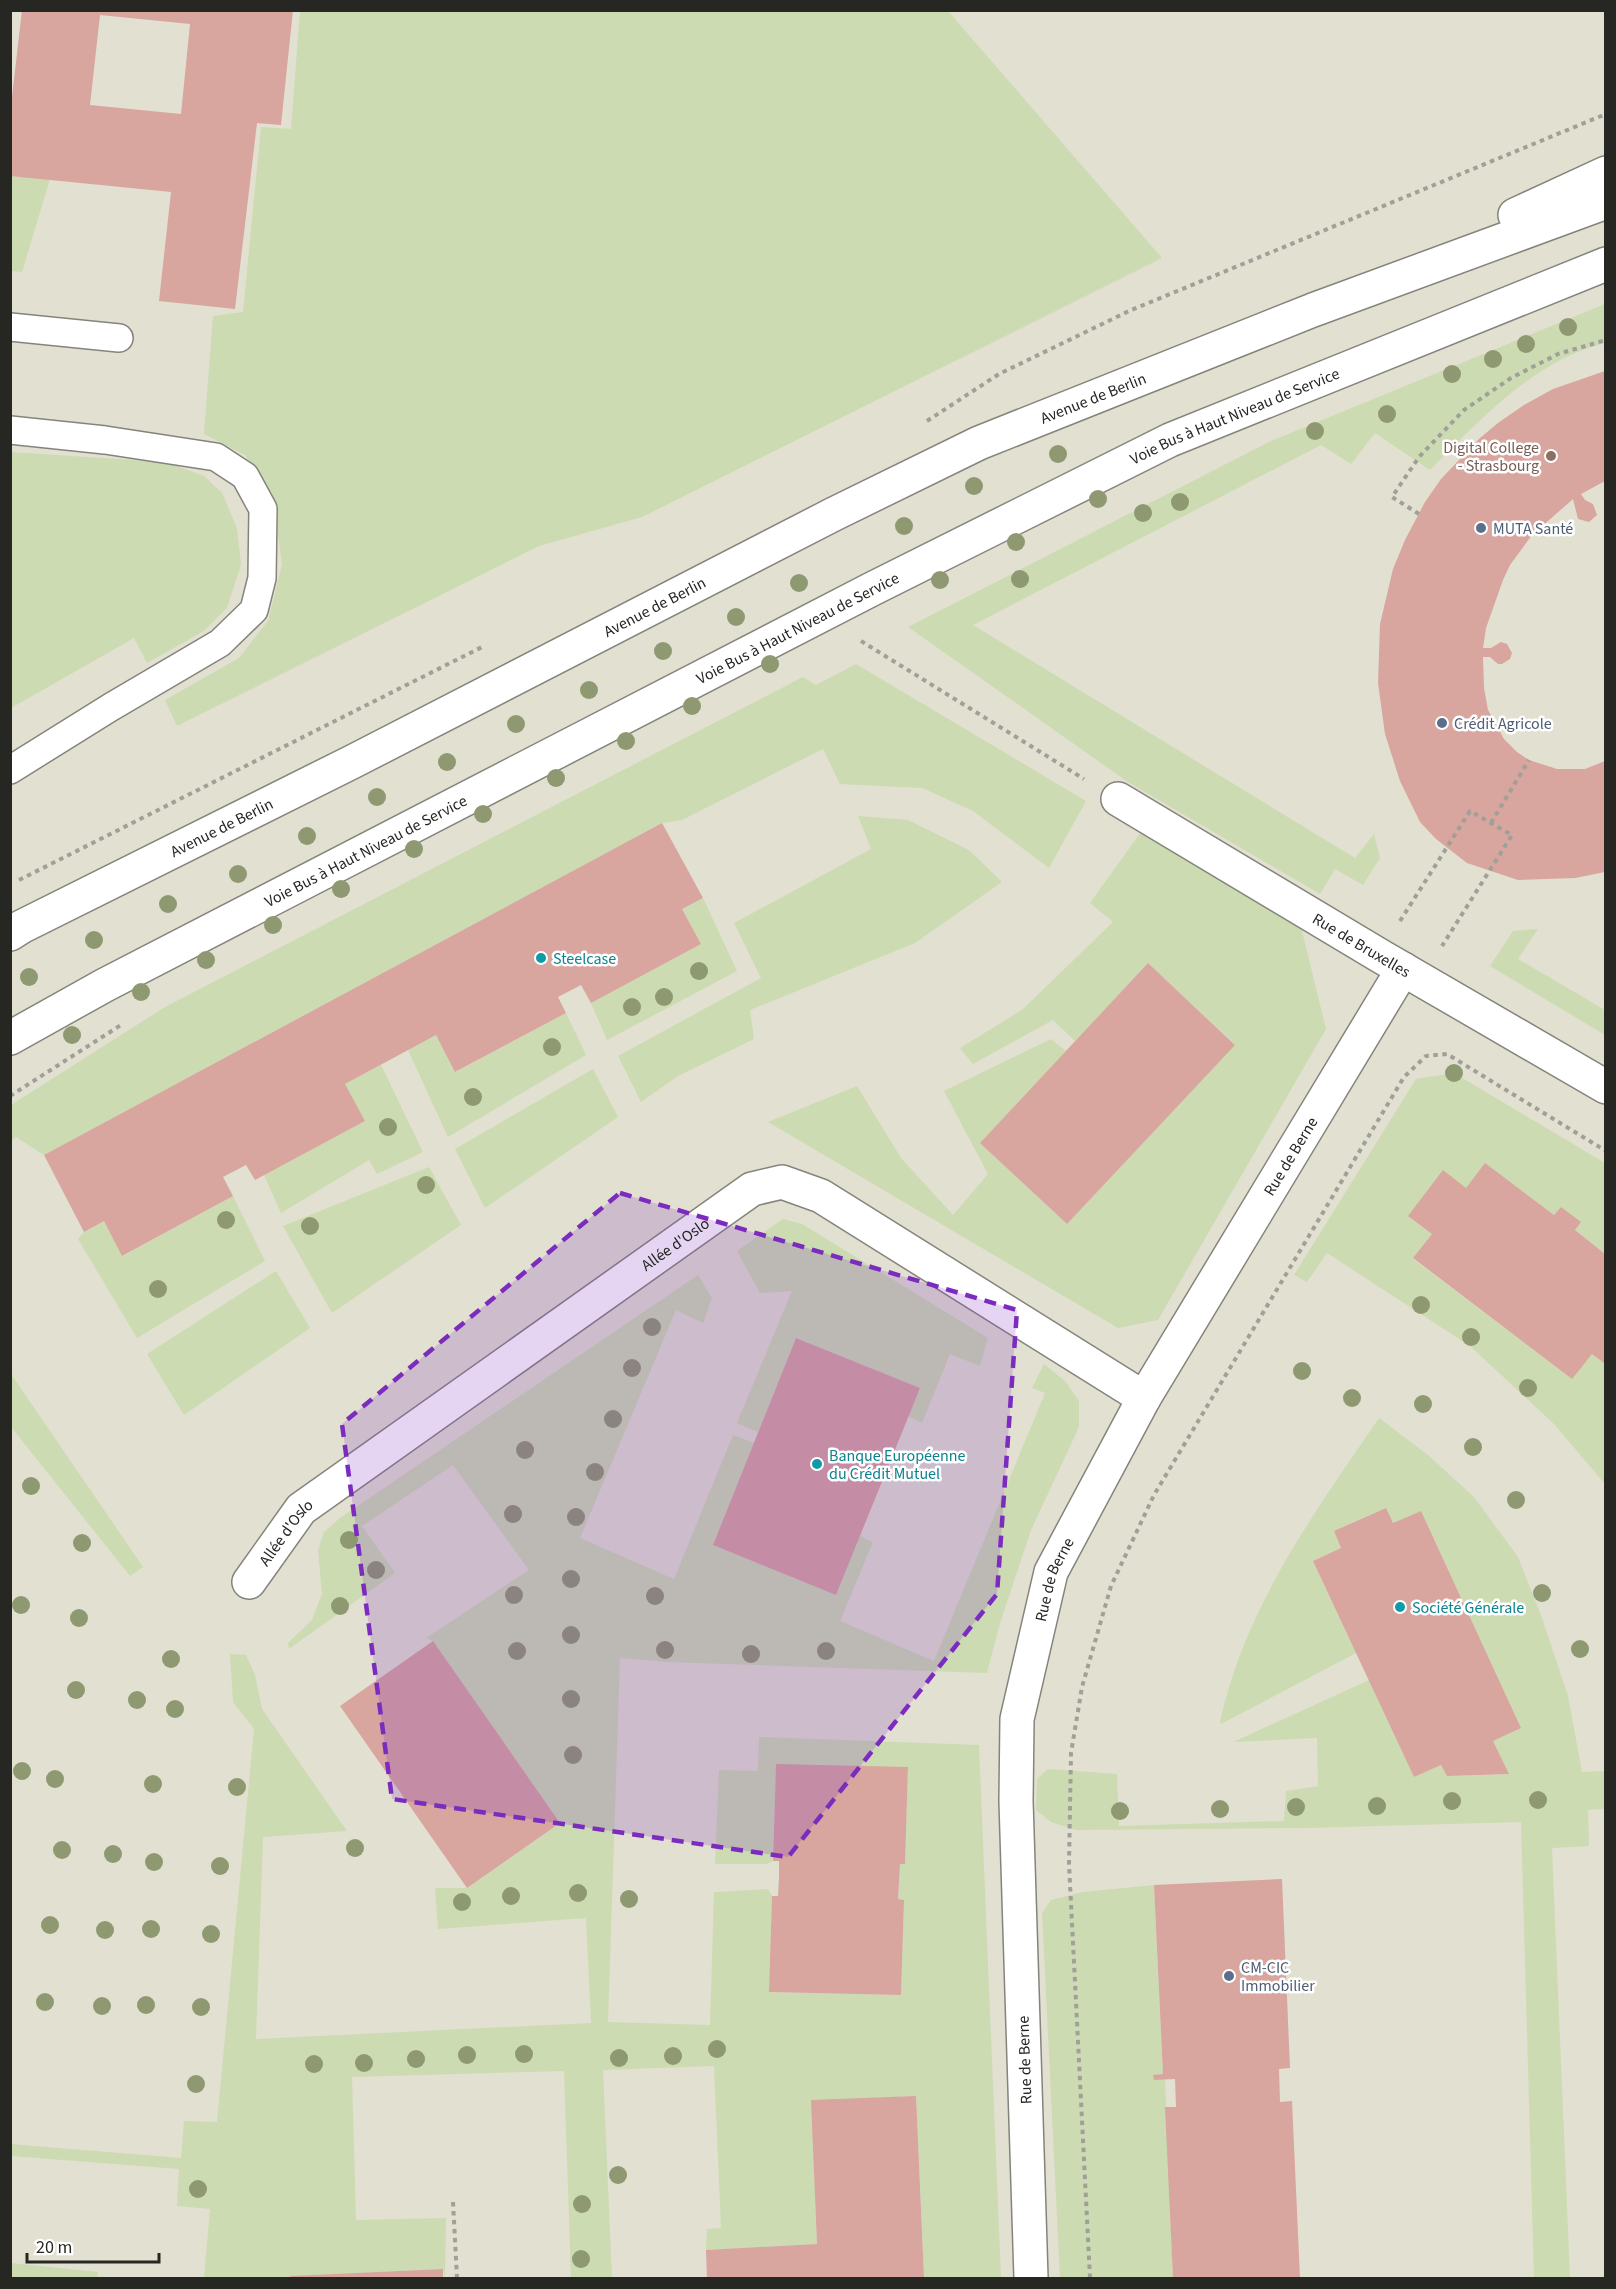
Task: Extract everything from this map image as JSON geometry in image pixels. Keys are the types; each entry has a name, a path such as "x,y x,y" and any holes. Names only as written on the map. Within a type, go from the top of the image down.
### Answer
{"street":[{"name":"Avenue de Berlin","path":"1313,310 1605,173"},
{"name":"Avenue de Berlin","path":"10,934 979,443 1313,310 1605,202"},
{"name":"Voie Bus à Haut Niveau de Service","path":"10,1038 105,985 872,589 1170,440 1605,264"},
{"name":"Rue de Bruxelles","path":"1118,800 1605,1087"},
{"name":"Rue de Berne","path":"1032,2278 1016,1801 1017,1719 1051,1572 1144,1398 1401,968"},
{"name":"Allée d'Oslo","path":"249,1582 301,1509 752,1189 782,1182 821,1196 1144,1398"}],"lane":[{"path":"10,327 119,338"},
{"path":"10,430 105,440 216,457 245,476 262,509 262,578 254,610 220,643 10,770"}],"path":[{"path":"1419,514 1392,497 1419,457 1464,410 1511,378 1558,354 1605,340"},
{"path":"869,634 859,639 1118,800"},
{"path":"1491,823 1529,760"},
{"path":"1470,811 1512,835 1401,968 1470,811"},
{"path":"10,1096 129,1020"},
{"path":"1090,2278 1069,1864 1071,1753 1082,1687 1111,1586 1154,1496 1404,1077 1426,1056 1447,1054 1605,1151"},
{"path":"453,2202 457,2278"}],"highlighted area":[{"path":"620,1193 1017,1310 997,1594 788,1857 392,1799 342,1424"}],"shaded area":[{"path":"11,11 1605,11 1605,2278 11,2278"}],"green space":[{"path":"300,11 948,11 1162,258 642,517 539,546 177,726 165,700 239,658 268,621 282,564 273,499 245,455 204,434 213,316 243,312 261,127 291,129"},
{"path":"10,176 50,179 22,272 11,271"},
{"path":"1605,304 1605,343 1554,363 1531,378 1489,412 1430,470 1375,433 1351,464 1321,445 973,625 1355,858 1374,834 1380,858 1363,885 1335,869 1320,894 1128,782 908,627 1269,442"},
{"path":"10,452 165,462 204,476 222,493 237,528 241,565 227,608 204,631 147,663 134,638 11,708"},
{"path":"856,664 1086,801 1049,868 973,811 922,788 840,784 823,749 682,820 662,823 44,1155 16,1137 11,1141 11,1105 165,1007 803,677 816,685"},
{"path":"858,816 908,820 969,850 1002,882 915,943 750,1010 754,1039 678,1076 641,1102 618,1056 761,978 734,923 871,849"},
{"path":"1141,832 1301,927 1326,1029 1158,1320 1118,1328 768,1122 857,1086 901,1158 953,1215 988,1174 944,1091 1051,1039 1066,1051 980,1143 1067,1224 1235,1044 1148,963 1075,1041 1053,1020 973,1064 960,1048 1022,1010 1113,922 1090,903"},
{"path":"703,898 737,971 607,1040 591,1003 701,944 682,909"},
{"path":"1538,929 1518,959 1605,1010 1605,1035 1490,966 1513,931"},
{"path":"566,1013 586,1055 448,1137 408,1050 436,1035 456,1072"},
{"path":"381,1065 423,1152 377,1174 369,1160 281,1213 264,1175 365,1121 345,1084"},
{"path":"593,1069 618,1117 485,1208 455,1149"},
{"path":"1454,1073 1605,1163 1605,1254 1575,1230 1580,1222 1561,1207 1554,1215 1485,1164 1466,1188 1408,1216 1432,1234 1413,1259 1571,1378 1592,1354 1603,1362 1605,1361 1605,1484 1554,1424 1470,1346 1327,1253 1307,1282 1294,1275 1416,1079"},
{"path":"429,1167 461,1225 332,1313 283,1226"},
{"path":"233,1196 265,1261 137,1338 78,1239 84,1232 104,1221 123,1256"},
{"path":"783,1219 802,1224 988,1338 980,1366 950,1354 922,1423 908,1416 920,1388 796,1338 758,1432 737,1423 792,1291 760,1293 737,1251"},
{"path":"276,1271 310,1328 184,1415 147,1354"},
{"path":"698,1275 712,1298 703,1323 676,1310 580,1538 674,1579 733,1435 754,1443 713,1545 836,1595 860,1536 873,1542 840,1621 934,1661 1045,1393 1032,1388 1044,1364 1065,1381 1079,1401 1079,1427 1031,1530 1000,1623 987,1673 666,1662 620,1658 608,2022 710,2025 714,1892 768,1889 772,1896 769,1992 901,1995 904,1900 898,1899 900,1864 905,1864 908,1768 776,1765 773,1861 767,1864 715,1864 719,1770 758,1771 759,1737 979,1745 1001,2278 924,2278 916,2096 812,2101 817,2244 706,2250 707,2229 721,2228 714,2066 603,2070 612,2278 571,2278 564,2071 352,2077 356,2220 446,2218 445,2278 443,2269 291,2276 291,2278 204,2278 210,2209 177,2206 179,2169 11,2156 10,2144 181,2158 184,2121 217,2122 254,1729 233,1702 230,1654 246,1655 255,1675 262,1709 347,1831 263,1837 256,2039 591,2023 586,1918 438,1929 435,1888 467,1888 560,1823 433,1641 426,1638 529,1570 453,1465 362,1526 395,1573 289,1649 288,1643 312,1620 322,1594 318,1550 324,1532 340,1518"},
{"path":"11,1374 143,1567 130,1576 11,1427"},
{"path":"1379,1418 1428,1455 1474,1497 1518,1557 1542,1618 1568,1696 1582,1772 1605,1771 1605,1809 1588,1810 1589,1846 1552,1848 1570,2278 1534,2278 1521,1822 1307,1828 1076,1830 1051,1822 1036,1810 1037,1779 1048,1769 1117,1774 1119,1826 1284,1821 1286,1791 1318,1786 1317,1738 1233,1742 1369,1680 1414,1777 1441,1765 1447,1776 1509,1774 1493,1741 1521,1728 1421,1511 1393,1523 1385,1508 1334,1531 1341,1548 1313,1561 1356,1653 1221,1724 1220,1722 1231,1680 1264,1600 1284,1562 1330,1489"},
{"path":"1154,1885 1163,2074 1153,2075 1154,2080 1165,2079 1173,2278 1060,2278 1042,1913 1051,1900 1083,1892"},
{"path":"11,2263 98,2272 97,2278 11,2278"}],"building":[{"path":"22,10 293,10 281,125 257,123 235,309 159,301 171,192 10,176 10,114","holes":["100,15 190,24 181,114 90,105"]},
{"path":"1605,371 1605,481 1581,494 1585,500 1593,504 1597,515 1589,522 1578,519 1573,499 1532,535 1510,565 1486,628 1483,648 1491,648 1501,642 1507,644 1512,653 1510,659 1498,664 1490,657 1483,657 1484,688 1488,710 1504,739 1517,752 1529,760 1557,769 1585,769 1605,761 1605,872 1575,878 1518,880 1467,863 1436,839 1420,822 1400,781 1385,734 1378,683 1380,624 1393,569 1405,540 1425,502 1441,479 1480,438 1524,405 1553,389"},
{"path":"662,823 703,898 682,909 701,944 591,1003 581,985 558,997 566,1013 455,1072 436,1035 345,1084 365,1121 255,1180 246,1165 223,1177 233,1196 122,1256 104,1221 84,1232 44,1155"},
{"path":"1148,963 1235,1045 1067,1224 980,1143"},
{"path":"1485,1163 1554,1215 1561,1207 1581,1222 1575,1230 1605,1254 1605,1361 1604,1363 1592,1354 1572,1379 1413,1258 1432,1234 1408,1216 1443,1170 1466,1188"},
{"name":"Banque Européenne du Crédit Mutuel","path":"796,1338 920,1388 836,1595 713,1545"},
{"name":"Société Générale","path":"1386,1508 1393,1523 1421,1511 1521,1728 1493,1741 1509,1774 1447,1776 1441,1765 1414,1777 1313,1561 1341,1548 1334,1531"},
{"path":"433,1641 560,1823 467,1888 340,1706"},
{"path":"776,1764 908,1767 905,1864 900,1864 898,1899 904,1900 901,1995 769,1992 772,1896 778,1896 779,1878 779,1861 773,1861"},
{"path":"1282,1879 1290,2068 1279,2069 1280,2102 1292,2101 1300,2278 1173,2278 1165,2107 1176,2107 1175,2079 1154,2080 1153,2075 1163,2074 1154,1885"},
{"path":"916,2096 924,2278 707,2278 706,2250 817,2244 811,2100"},
{"path":"443,2269 443,2278 291,2278 290,2276"}],"place":[{"name":"Digital College - Strasbourg","path":"1551,456"},
{"name":"MUTA Santé","path":"1481,528"},
{"name":"Crédit Agricole","path":"1442,723"},
{"name":"Steelcase","path":"541,958"},
{"name":"Banque Européenne du Crédit Mutuel","path":"817,1464"},
{"name":"Société Générale","path":"1400,1607"},
{"name":"CM-CIC Immobilier","path":"1229,1976"}]}
